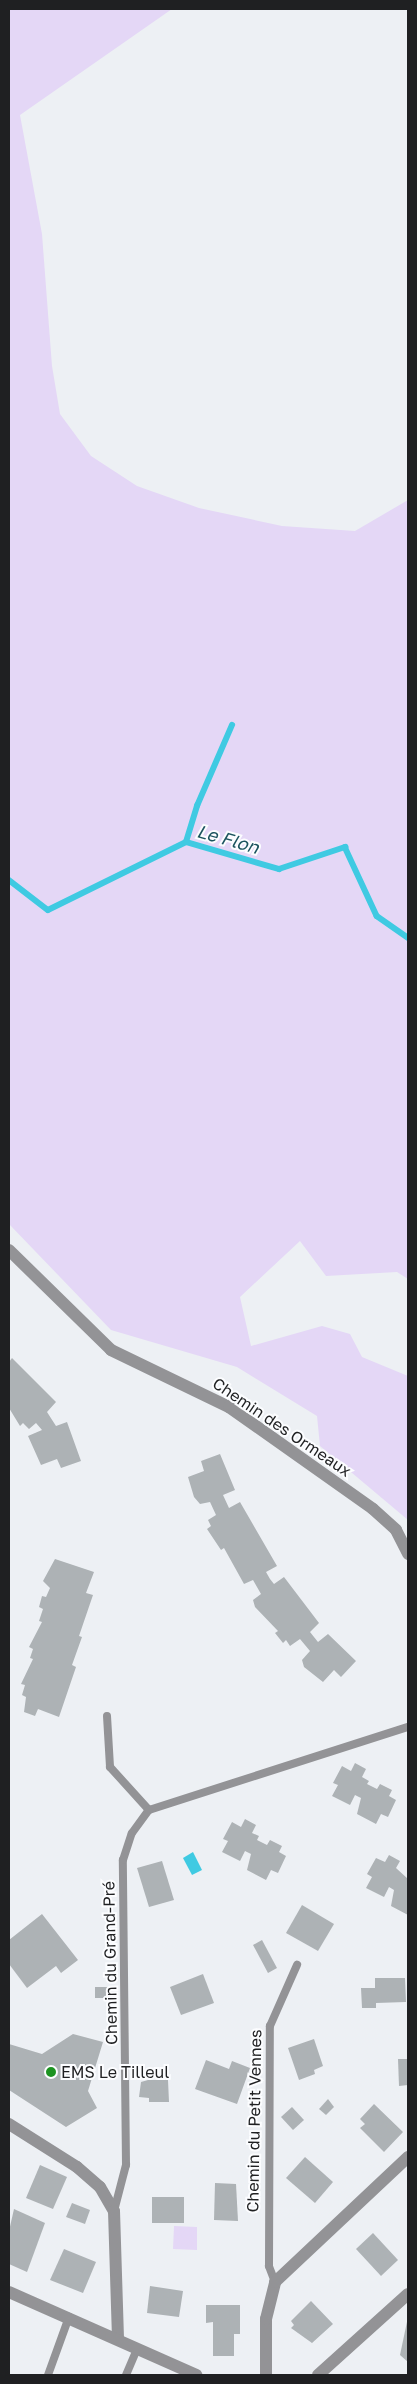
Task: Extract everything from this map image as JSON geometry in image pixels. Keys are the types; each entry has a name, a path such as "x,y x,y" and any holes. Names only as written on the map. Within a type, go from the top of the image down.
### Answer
{"street":[{"name":"Chemin des Ormeaux","path":"9,1250 110,1350 206,1392 229,1407 373,1508 396,1530 408,1554"},
{"path":"9,2124 77,2167 100,2187 114,2211 118,2339"},
{"path":"275,2282 408,2157"},
{"name":"Chemin du Petit Vennes","path":"266,2375 266,2319 275,2282"},
{"path":"9,2292 196,2375"},
{"path":"318,2375 408,2294"}],"lane":[{"path":"106,1716 110,1767 149,1810 408,1726"},
{"name":"Chemin du Grand-Pré","path":"114,2211 126,2165 123,1860 132,1833 149,1810"},
{"name":"Chemin du Petit Vennes","path":"275,2282 269,2266 270,2026 297,1965"},
{"path":"48,2375 69,2317"},
{"path":"126,2375 137,2349"}],"shaded area":[{"path":"9,9 172,9 20,115 42,234 52,366 60,414 91,456 137,486 199,508 282,526 355,531 408,500 408,1279 397,1272 326,1276 300,1241 240,1297 251,1346 322,1326 350,1334 362,1357 408,1376 408,1520 320,1446 317,1416 237,1367 111,1330 9,1224"},
{"path":"174,2226 197,2227 197,2250 173,2249"}],"water":[{"path":"193,1852 202,1870 192,1875 183,1858"}],"building":[{"path":"12,1358 56,1402 47,1412 56,1426 67,1422 81,1461 61,1468 57,1459 41,1465 28,1436 42,1430 36,1423 29,1429 23,1423 20,1426 9,1408 9,1362"},
{"path":"220,1454 235,1490 223,1495 229,1508 240,1502 277,1566 266,1572 270,1579 274,1584 284,1577 319,1623 310,1632 318,1642 328,1634 356,1661 341,1677 334,1670 323,1682 304,1667 302,1660 310,1651 300,1639 290,1646 286,1640 283,1643 275,1633 278,1631 255,1607 253,1600 261,1594 253,1580 244,1584 224,1548 221,1550 207,1529 211,1526 208,1520 216,1515 210,1502 200,1504 194,1497 188,1477 204,1471 201,1461"},
{"path":"55,1559 94,1572 86,1593 93,1595 79,1636 82,1637 72,1665 76,1667 59,1717 38,1709 35,1716 24,1712 26,1697 22,1695 25,1685 21,1684 33,1659 30,1658 33,1649 29,1647 42,1622 39,1621 43,1609 39,1607 42,1596 46,1597 50,1588 43,1581"},
{"path":"355,1763 366,1769 362,1777 369,1781 367,1784 377,1789 380,1784 392,1790 389,1796 396,1800 388,1817 381,1814 376,1824 357,1814 361,1798 355,1795 350,1805 332,1796 338,1785 333,1783 342,1766 351,1771"},
{"path":"245,1819 256,1825 252,1833 259,1836 257,1840 267,1845 270,1840 282,1846 279,1852 286,1856 278,1873 271,1870 266,1880 247,1870 251,1854 245,1851 240,1861 222,1852 228,1841 223,1839 232,1822 241,1827"},
{"path":"389,1855 400,1861 396,1868 408,1879 408,1915 391,1906 394,1890 389,1887 384,1897 366,1888 372,1877 367,1874 376,1858 385,1862"},
{"path":"162,1861 174,1900 149,1907 137,1868"},
{"path":"302,1905 334,1924 318,1951 286,1933"},
{"path":"42,1914 78,1960 61,1973 56,1966 27,1988 9,1964 9,1940"},
{"path":"262,1940 277,1968 268,1973 253,1945"},
{"path":"203,1974 214,2003 181,2015 170,1987"},
{"path":"375,1978 405,1978 406,2002 376,2003 376,2008 362,2008 361,1988 375,1988"},
{"path":"95,1987 110,1987 110,1998 95,1998"},
{"name":"EMS Le Tilleul","path":"73,2034 103,2042 88,2091 97,2108 66,2127 9,2090 9,2044 42,2054"},
{"path":"314,2039 323,2066 314,2070 315,2074 299,2080 288,2048"},
{"path":"398,2059 408,2059 408,2085 399,2086"},
{"path":"206,2060 229,2069 232,2061 250,2068 237,2104 195,2089"},
{"path":"168,2080 169,2102 149,2102 149,2098 139,2097 141,2082"},
{"path":"328,2099 334,2107 326,2115 319,2109"},
{"path":"374,2104 403,2132 384,2152 360,2128 365,2124 360,2119"},
{"path":"292,2107 304,2120 293,2130 281,2117"},
{"path":"305,2157 333,2182 315,2203 286,2178"},
{"path":"40,2165 67,2177 53,2209 26,2198"},
{"path":"215,2183 236,2184 238,2221 214,2220"},
{"path":"152,2197 184,2197 184,2223 152,2223"},
{"path":"72,2203 90,2210 85,2224 66,2217"},
{"path":"14,2209 45,2223 27,2272 9,2264 9,2231"},
{"path":"373,2233 398,2260 381,2276 356,2249"},
{"path":"64,2249 96,2262 83,2293 50,2280"},
{"path":"150,2286 183,2291 179,2317 147,2313"},
{"path":"311,2301 333,2324 312,2343 291,2328 294,2325 291,2321"},
{"path":"206,2305 240,2305 240,2334 234,2334 234,2356 213,2356 213,2322 206,2323"},
{"path":"408,2317 408,2362 400,2355"}],"waterway":[{"path":"186,842 197,806 232,725"},
{"name":"Le Flon","path":"9,880 48,910 186,842 279,869 345,847 377,916 408,938"}],"place":[{"name":"EMS Le Tilleul","path":"51,2072"}]}
